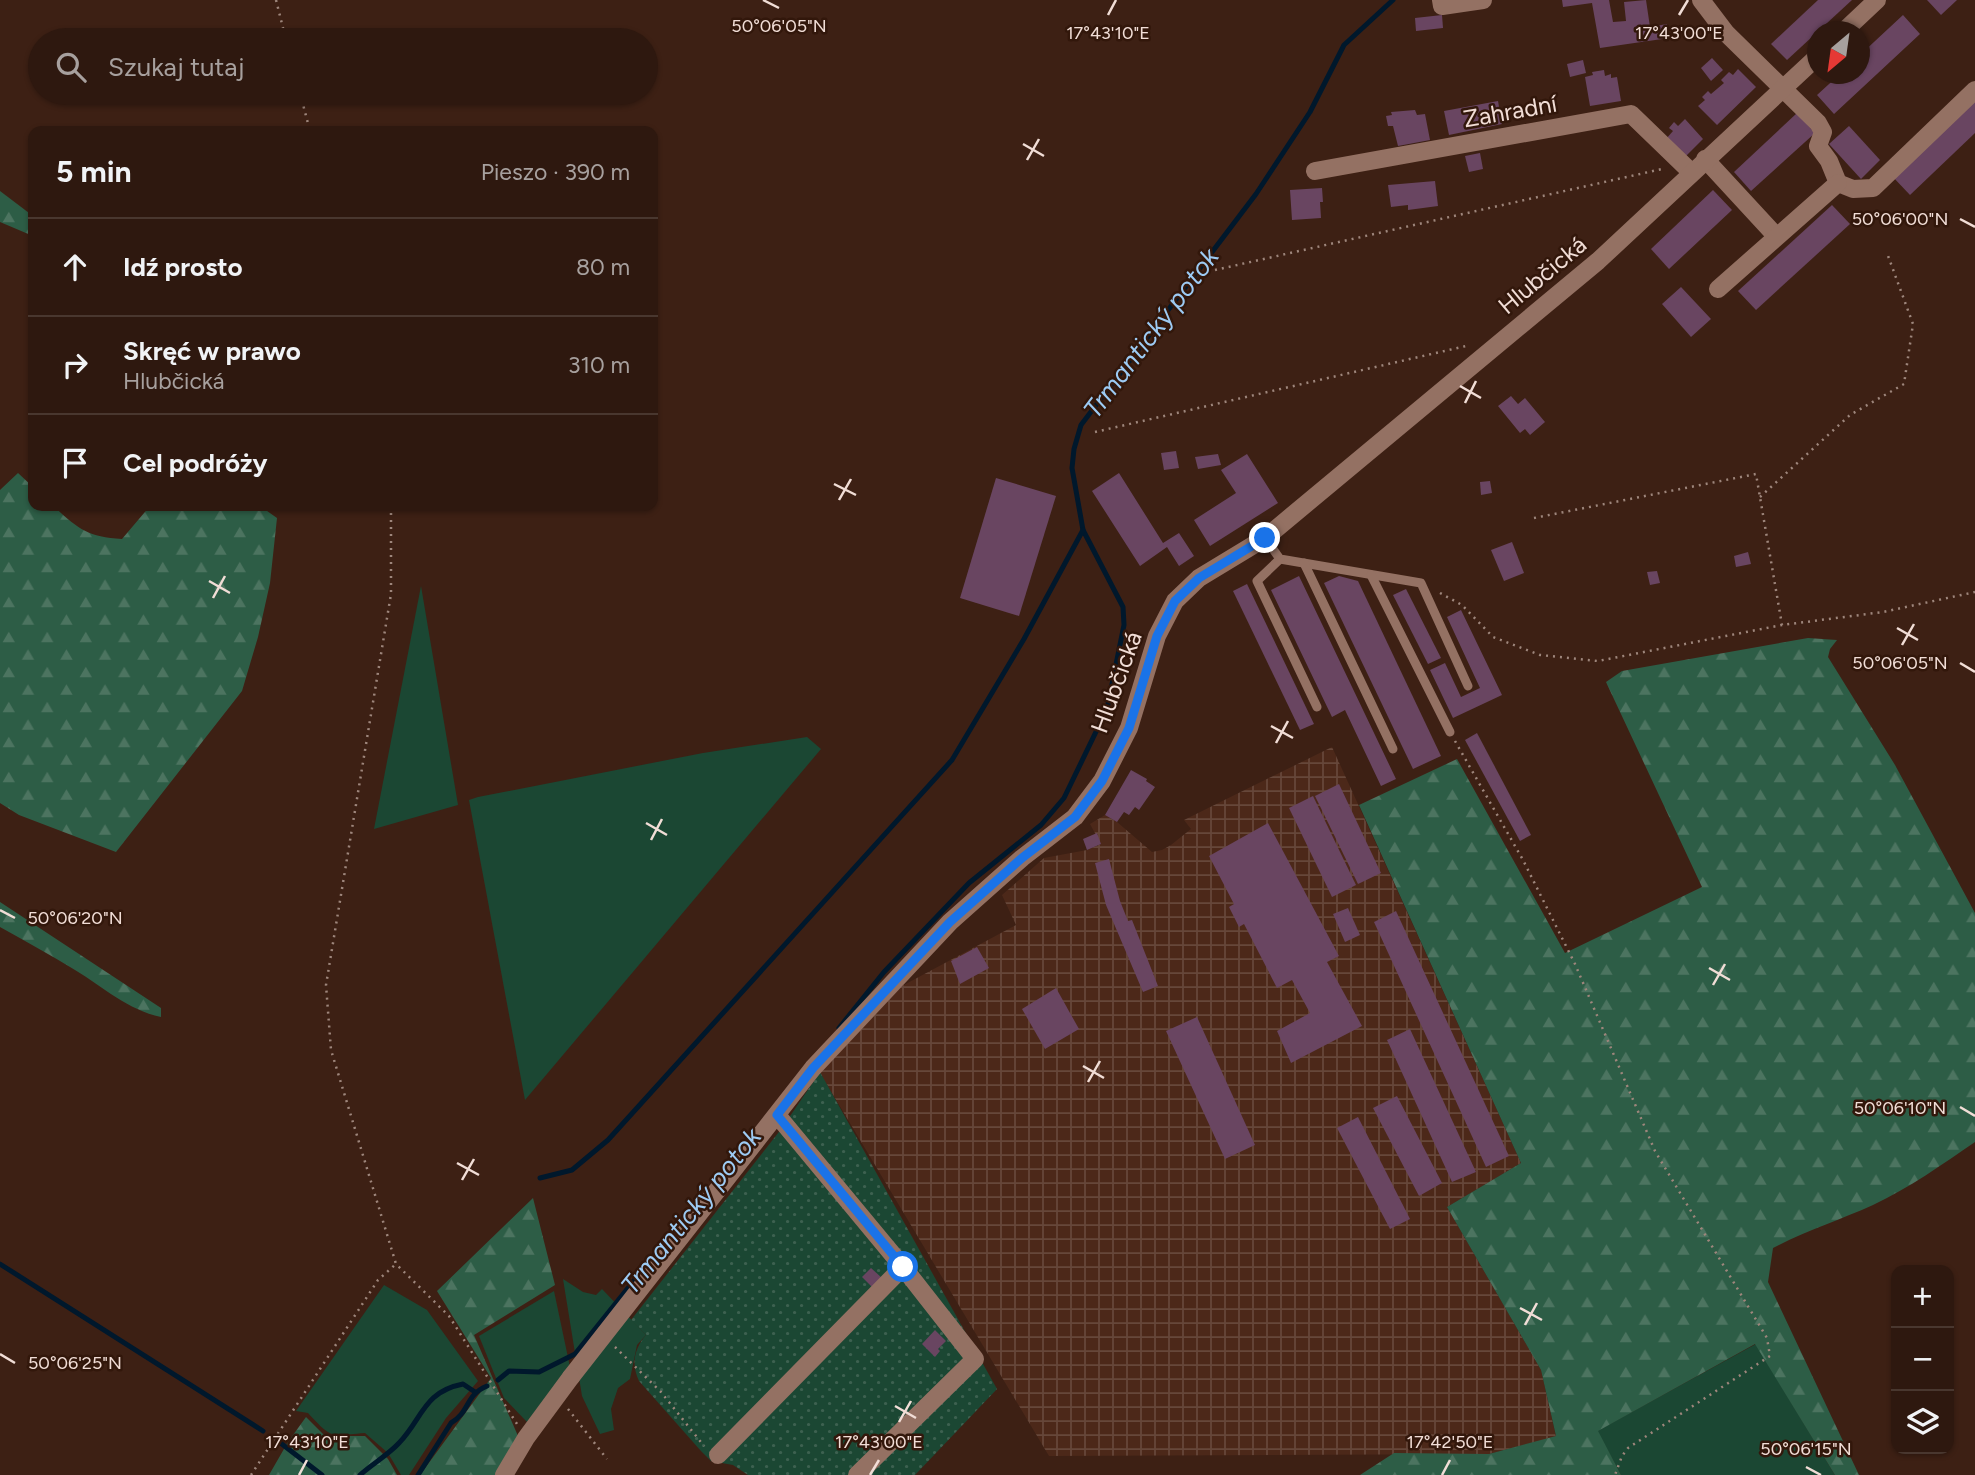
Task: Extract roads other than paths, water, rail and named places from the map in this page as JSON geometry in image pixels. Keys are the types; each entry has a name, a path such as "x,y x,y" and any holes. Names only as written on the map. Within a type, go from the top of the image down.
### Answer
{"street":[{"path":"1441,0 1442,6 1483,0"},
{"path":"1701,0 1726,33 1820,125 1823,132 1818,146 1829,161 1838,183 1853,189 1873,188 1975,90"},
{"path":"1855,21 1877,0"},
{"name":"Hlubčická","path":"504,1475 557,1395 822,1058 950,922 1022,858 1075,817 1102,781 1129,728 1157,636 1175,601 1199,578 1265,538 1598,261 1807,65"},
{"name":"Zahradní","path":"1315,171 1631,114 1691,172"},
{"path":"1705,159 1776,236"},
{"path":"1718,289 1838,183"},
{"path":"777,1115 975,1359 857,1475"},
{"path":"718,1455 903,1267"}],"lane":[{"path":"1265,538 1280,559 1421,583 1468,686"},
{"path":"1280,559 1257,582 1317,707"},
{"path":"1304,563 1393,749"},
{"path":"1371,575 1450,732"}],"waterway":[{"name":"Trmantický potok","path":"839,1028 884,972 969,883 1041,825 1064,798 1107,709 1124,625 1123,607 1083,530 1072,468 1081,425 1256,194 1310,112 1344,45 1393,0"},
{"path":"540,1178 572,1170 608,1140 952,760 1024,639 1083,530"},
{"name":"Trmantický potok","path":"498,1380 509,1371 539,1372 575,1354 665,1242"},
{"path":"0,1264 263,1431"},
{"path":"360,1475 399,1443 425,1407 440,1393 463,1384 475,1392"},
{"path":"418,1475 451,1423 462,1414 475,1394 487,1386"},
{"path":"278,1441 322,1475"}]}
